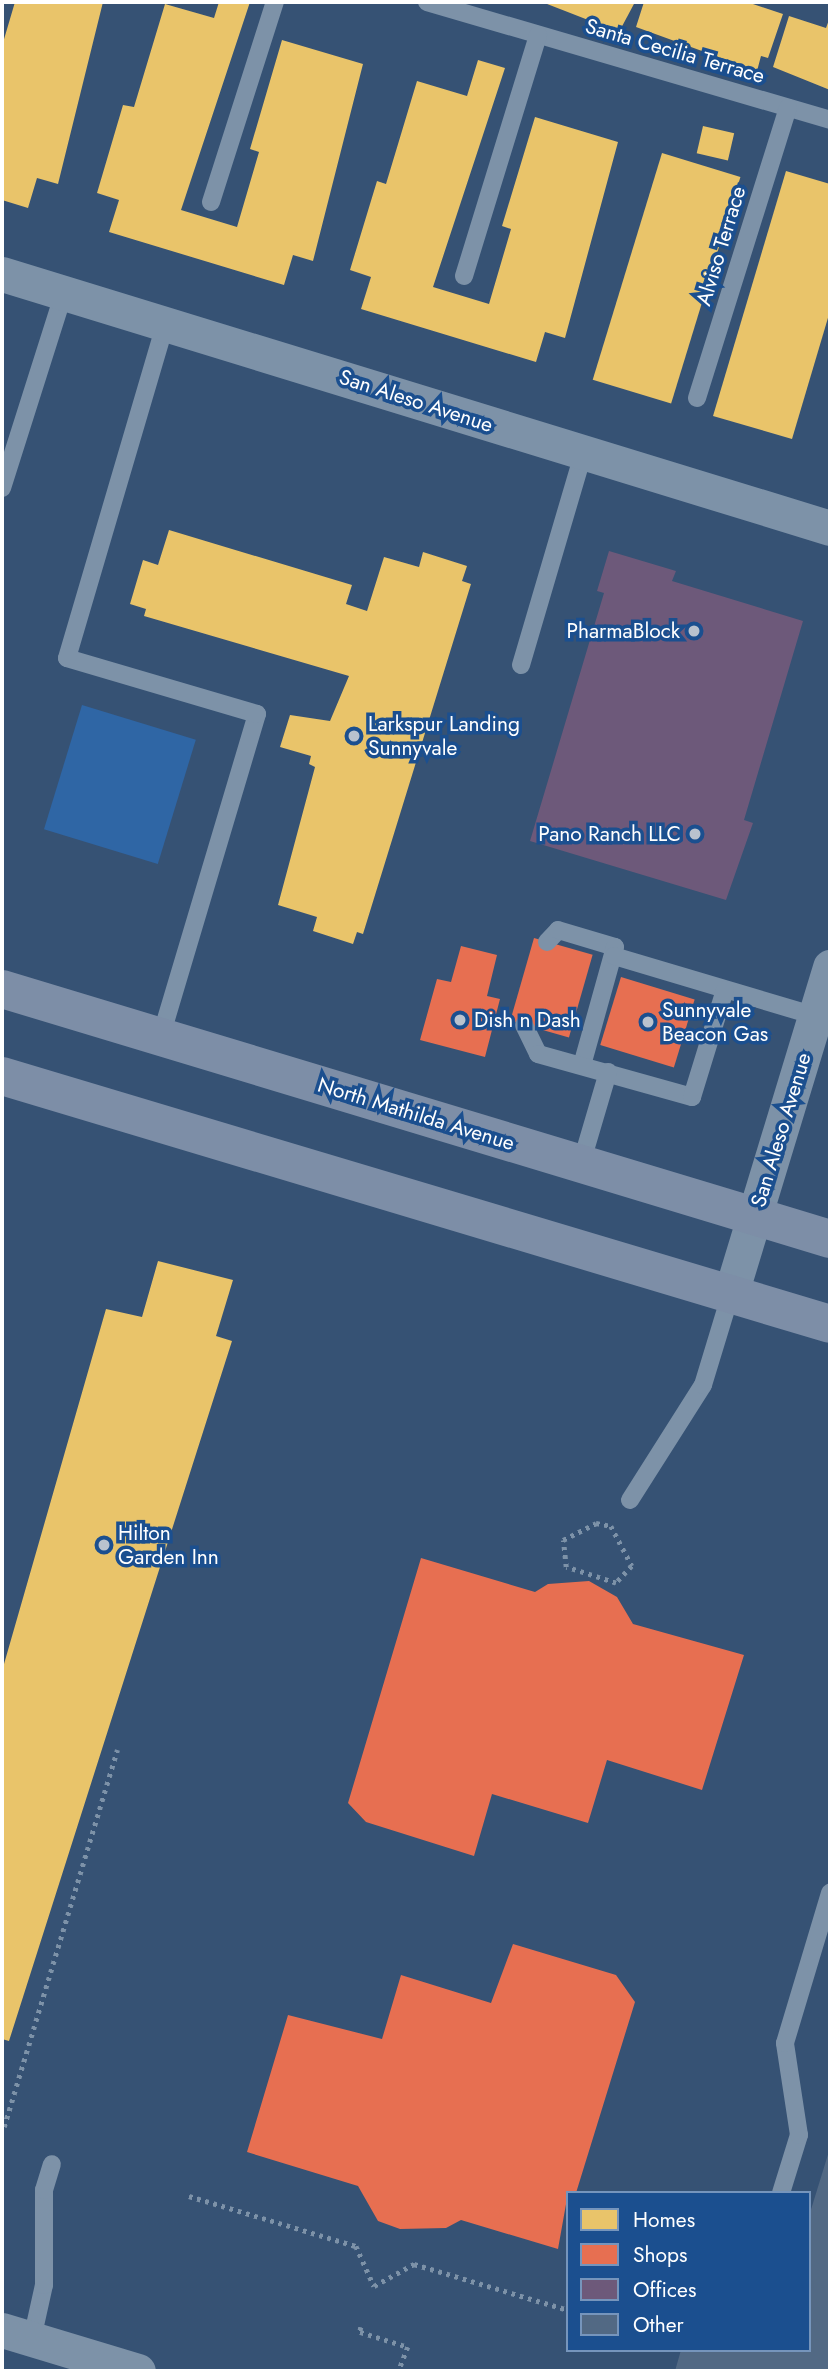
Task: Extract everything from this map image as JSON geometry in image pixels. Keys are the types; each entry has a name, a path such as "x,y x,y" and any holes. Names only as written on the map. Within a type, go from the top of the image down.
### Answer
{"main road":[{"name":"North Mathilda Avenue","path":"2,989 830,1239"},
{"path":"2,1076 830,1324"}],"street":[{"name":"San Aleso Avenue","path":"2,274 830,528"},
{"name":"San Aleso Avenue","path":"731,1293 830,967"},
{"path":"17,2335 138,2371"}],"lane":[{"path":"211,202 275,2"},
{"name":"Santa Cecilia Terrace","path":"427,2 830,120"},
{"path":"464,276 538,35"},
{"name":"Alviso Terrace","path":"697,398 788,108"},
{"path":"2,488 64,293"},
{"path":"161,1037 257,714 67,657 165,324"},
{"path":"521,665 583,454"},
{"path":"547,942 558,930 615,947 582,1065"},
{"path":"614,956 815,1016"},
{"path":"524,1025 538,1054 692,1097 725,989"},
{"path":"581,1164 608,1072"},
{"path":"630,1500 703,1385 731,1293"},
{"path":"782,2191 799,2135 785,2043 830,1893"},
{"path":"17,2335 44,2284 44,2190 52,2164"}],"path":[{"path":"600,1524 601,1516"},
{"path":"600,1524 611,1526 632,1566 616,1583 590,1578 566,1567 563,1540 600,1524"},
{"path":"5,2127 117,1750"},
{"path":"189,2196 356,2246 374,2286 414,2264 566,2309"},
{"path":"361,2328 408,2347 399,2371"}],"shaded area":[{"path":"82,705 196,740 158,864 44,829"}],"building: Homes":[{"path":"15,2 103,2 58,184 37,178 28,208 2,200 2,46"},
{"path":"219,2 250,2 181,210 237,227 259,152 250,149 282,40 363,64 313,261 293,255 284,285 109,232 119,200 97,193 123,105 134,107 165,4 214,18"},
{"path":"542,2 635,2 619,32"},
{"path":"644,2 747,2 783,14 768,58 761,56 757,71 636,27"},
{"path":"789,16 826,28 830,17 830,90 773,67"},
{"path":"478,60 505,68 433,287 489,304 511,229 502,226 535,117 618,142 565,338 545,332 536,362 361,309 371,277 350,270 377,181 386,184 417,81 467,96"},
{"path":"703,126 734,133 728,160 697,153"},
{"path":"662,153 740,177 671,404 593,380"},
{"path":"786,171 830,184 830,311 792,439 713,416"},
{"name":"Larkspur Landing Sunnyvale","path":"169,530 352,585 346,604 367,611 384,557 419,567 423,552 467,566 462,581 471,584 363,934 357,932 353,944 313,931 317,917 278,905 315,767 309,764 311,756 280,747 290,715 330,721 349,676 144,616 146,609 130,604 143,560 158,565"},
{"name":"Hilton Garden Inn","path":"158,1261 233,1280 216,1336 232,1341 9,2041 2,2039 2,1671 106,1309 142,1317"}],"building: Shops":[{"path":"534,938 593,955 569,1037 510,1021"},
{"name":"Dish n Dash","path":"461,946 497,955 487,996 500,999 485,1057 420,1040 437,979 451,982"},
{"name":"Sunnyvale Beacon Gas","path":"621,977 695,1000 674,1067 600,1045"},
{"path":"421,1558 535,1592 548,1584 589,1581 617,1597 633,1624 744,1655 702,1790 607,1760 588,1823 492,1794 474,1856 366,1822 348,1803"},
{"path":"513,1944 616,1975 635,2002 577,2191 566,2191 558,2249 461,2220 446,2228 400,2229 378,2221 358,2186 247,2152 288,2015 382,2039 401,1975 491,2003"}],"building: Offices":[{"path":"609,551 676,571 672,581 803,621 744,820 753,823 726,900 530,841 604,593 597,591"}],"building: Other":[{"path":"830,2148 830,2371 675,2371 680,2352 811,2352 811,2210"}],"place":[{"name":"PharmaBlock","path":"694,631"},
{"name":"Larkspur Landing Sunnyvale","path":"354,736"},
{"name":"Pano Ranch LLC","path":"695,834"},
{"name":"Dish n Dash","path":"460,1020"},
{"name":"Sunnyvale Beacon Gas","path":"648,1022"},
{"name":"Hilton Garden Inn","path":"104,1545"}]}
